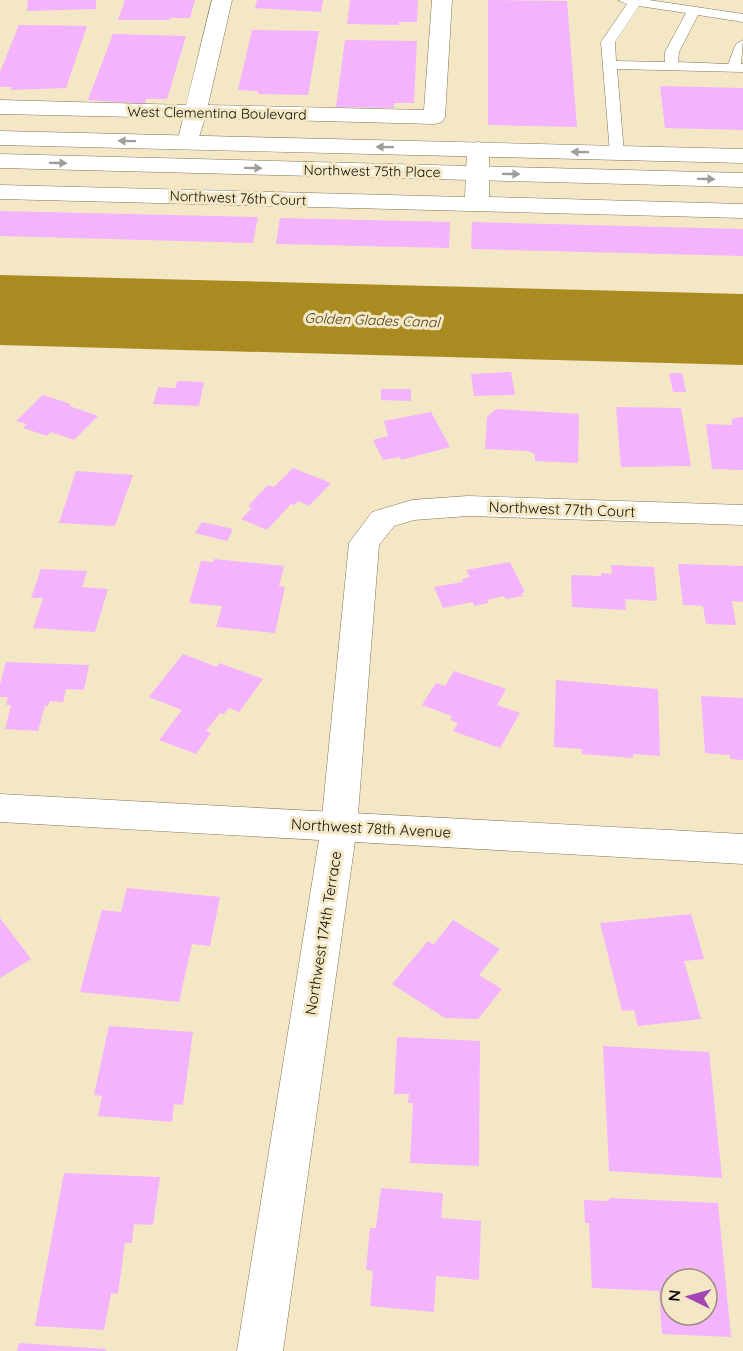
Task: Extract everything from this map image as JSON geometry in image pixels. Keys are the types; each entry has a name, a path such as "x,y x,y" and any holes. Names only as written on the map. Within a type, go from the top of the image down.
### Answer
{"street":[{"path":"102,164 183,149 195,113 222,0"},
{"name":"West Clementina Boulevard","path":"0,107 434,117 442,0"},
{"name":"Northwest 75th Place","path":"0,138 743,156"},
{"path":"477,204 478,149"},
{"name":"Northwest 75th Place","path":"0,161 743,180"},
{"name":"Northwest 76th Court","path":"0,192 743,211"},
{"name":"Northwest 77th Court","path":"383,519 412,510 468,506 743,515"},
{"name":"Northwest 174th Terrace","path":"260,1351 339,827 364,543 383,519"},
{"name":"Northwest 78th Avenue","path":"0,808 743,849"}],"lane":[{"path":"617,153 609,42 629,1 743,18"},
{"path":"671,66 672,52 694,11"},
{"path":"611,65 738,68 743,44"}],"water":[{"name":"Golden Glades Canal","path":"0,275 743,294 743,365 0,345"}],"building":[{"path":"28,0 96,0 96,9 27,11"},
{"path":"125,0 195,0 190,18 118,20"},
{"path":"257,0 323,0 321,12 255,8"},
{"path":"350,0 418,0 417,22 399,22 399,25 347,24"},
{"path":"488,0 567,1 577,127 488,125"},
{"path":"19,25 87,26 66,88 11,90 12,87 0,87 0,72"},
{"path":"252,30 319,31 308,95 258,94 258,91 238,90"},
{"path":"113,34 186,36 167,99 146,99 145,104 88,100"},
{"path":"345,40 417,41 414,103 394,103 394,108 336,107"},
{"path":"660,86 743,88 743,130 665,128"},
{"path":"0,211 258,217 253,243 0,236"},
{"path":"280,218 450,222 449,248 276,244"},
{"path":"472,222 743,229 743,256 471,249"},
{"path":"511,372 515,395 474,396 471,374"},
{"path":"669,373 682,373 686,392 673,392"},
{"path":"177,381 204,382 199,406 153,404 158,387 176,388"},
{"path":"381,389 411,389 411,401 381,400"},
{"path":"43,395 98,416 74,440 51,432 47,436 23,428 27,424 16,421"},
{"path":"616,407 681,408 691,466 621,467"},
{"path":"496,409 579,414 578,463 535,461 535,454 528,451 485,449 487,417"},
{"path":"431,412 450,447 401,460 400,457 383,460 373,440 388,436 384,421"},
{"path":"743,417 743,470 712,469 706,424 732,425 732,419"},
{"path":"293,468 331,483 309,506 298,501 294,505 291,504 267,530 241,519 252,508 248,506 268,485 274,487"},
{"path":"76,471 133,475 115,526 59,523"},
{"path":"202,522 233,529 227,541 195,533"},
{"path":"214,559 284,566 279,586 285,587 275,633 216,627 222,606 189,603 201,561 213,562"},
{"path":"510,562 525,592 521,593 523,596 506,599 504,596 487,600 489,603 474,606 473,602 443,608 434,587 463,582 462,579 470,577 466,570"},
{"path":"678,564 743,566 743,602 732,601 736,625 706,624 703,606 683,605"},
{"path":"611,565 654,567 657,601 625,599 626,610 572,607 571,575 612,574"},
{"path":"41,569 87,571 82,587 108,589 95,632 33,628 43,598 31,598"},
{"path":"183,654 217,667 219,663 263,679 239,712 229,708 224,714 220,713 206,731 211,733 196,754 159,740 182,710 149,697"},
{"path":"6,662 89,665 84,690 66,689 63,702 50,701 48,706 45,706 38,731 5,729 11,705 6,705 8,697 0,697 0,684"},
{"path":"454,671 506,689 497,705 520,713 500,748 453,731 458,723 450,720 452,716 422,705 436,683 445,686"},
{"path":"556,680 658,689 660,756 633,754 633,758 582,754 582,749 554,747"},
{"path":"701,696 743,698 743,760 730,759 730,755 705,753"},
{"path":"127,888 220,897 210,946 192,944 179,1002 80,992 102,910 121,912"},
{"path":"691,914 704,959 684,961 701,1019 638,1026 634,1010 622,1011 600,923"},
{"path":"0,918 31,959 0,978"},
{"path":"453,920 500,949 479,975 502,989 478,1019 445,1018 392,984 428,941 433,945"},
{"path":"109,1026 193,1032 183,1105 174,1104 172,1122 98,1116 102,1096 94,1095"},
{"path":"397,1037 480,1041 479,1166 410,1163 413,1103 408,1103 409,1094 394,1094"},
{"path":"603,1046 709,1052 722,1178 609,1171"},
{"path":"64,1173 160,1177 153,1225 134,1224 132,1243 125,1243 118,1294 111,1293 104,1330 35,1326"},
{"path":"381,1188 443,1193 441,1218 481,1221 479,1280 436,1276 434,1312 370,1306 373,1271 366,1270 370,1228 376,1228"},
{"path":"609,1198 718,1203 731,1337 662,1334 662,1327 719,1327 719,1267 659,1267 659,1291 592,1288 589,1223 585,1223 584,1200 609,1201"},
{"path":"19,1343 106,1349 106,1351 17,1351"}]}
